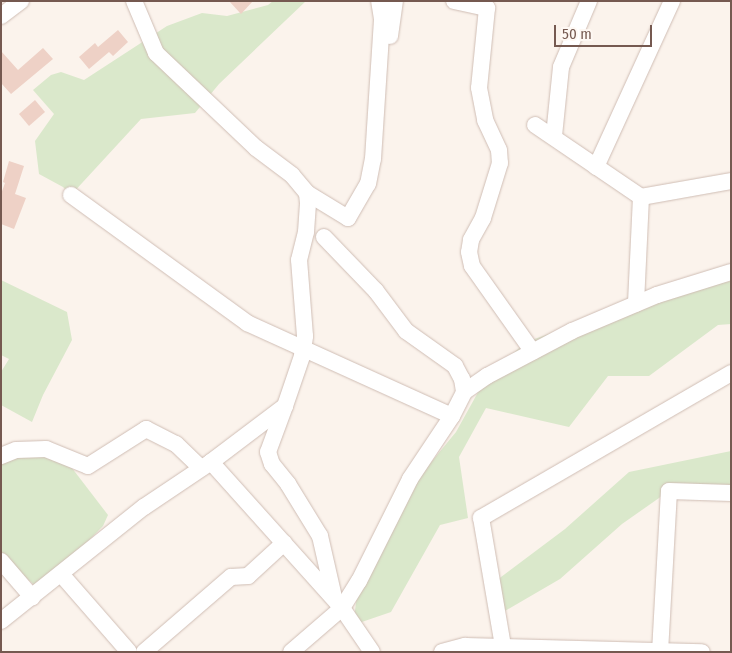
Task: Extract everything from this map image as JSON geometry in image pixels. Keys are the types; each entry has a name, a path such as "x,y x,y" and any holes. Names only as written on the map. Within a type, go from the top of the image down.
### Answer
{"street":[{"path":"1,16 21,1"},
{"path":"134,1 156,53 256,148 292,175 307,193 348,218 368,184 373,159 382,19 379,1"},
{"path":"381,36 389,38 395,1"},
{"path":"454,1 487,8 479,88 485,120 499,150 500,164 483,218 471,240 469,252 472,266 533,352"},
{"path":"554,136 561,68 589,1"},
{"path":"596,167 672,1"},
{"path":"536,125 641,197 731,181"},
{"path":"307,193 306,232 299,260 305,336 285,406 268,452 272,464 288,484 320,536 338,604"},
{"path":"71,194 247,323 452,416"},
{"path":"636,304 641,197"},
{"path":"324,237 376,291 406,331 454,366 462,379 464,392"},
{"path":"290,652 359,581 410,479 452,416 464,392 487,376 572,331 636,304 731,272"},
{"path":"504,649 481,518 731,373"},
{"path":"1,621 144,507 206,465 285,406"},
{"path":"1,456 16,450 46,449 88,466 146,429 176,444 206,465 284,543 338,604 372,652"},
{"path":"660,651 669,491 731,494"},
{"path":"144,652 231,577 248,576 284,543"},
{"path":"1,561 32,597"},
{"path":"61,574 129,652"},
{"path":"442,652 466,646 504,649 702,652"}],"green space":[{"path":"273,1 306,1 219,84 195,113 141,119 71,195 63,187 39,174 35,141 54,114 33,90 51,75 61,72 84,80 167,26 202,13 227,16 268,5"},
{"path":"1,280 67,312 72,340 43,395 32,422 1,405 1,372 9,359 1,355"},
{"path":"731,281 731,324 718,325 649,376 608,376 569,427 486,408 459,457 468,518 440,525 391,612 353,625 359,581 400,500 456,432 487,376 526,342 679,288"},
{"path":"731,451 731,493 669,491 622,524 560,579 498,615 493,583 565,529 629,472"},
{"path":"1,455 62,455 108,515 103,526 40,590 1,556"}],"building":[{"path":"229,1 253,1 241,14"},
{"path":"118,30 128,42 113,56 109,52 89,69 79,57 95,43 98,47"},
{"path":"43,48 53,59 11,94 1,83 1,51 18,70"},
{"path":"35,100 45,112 29,126 19,114"},
{"path":"9,161 24,166 15,194 26,198 14,229 1,224 1,194"}]}
